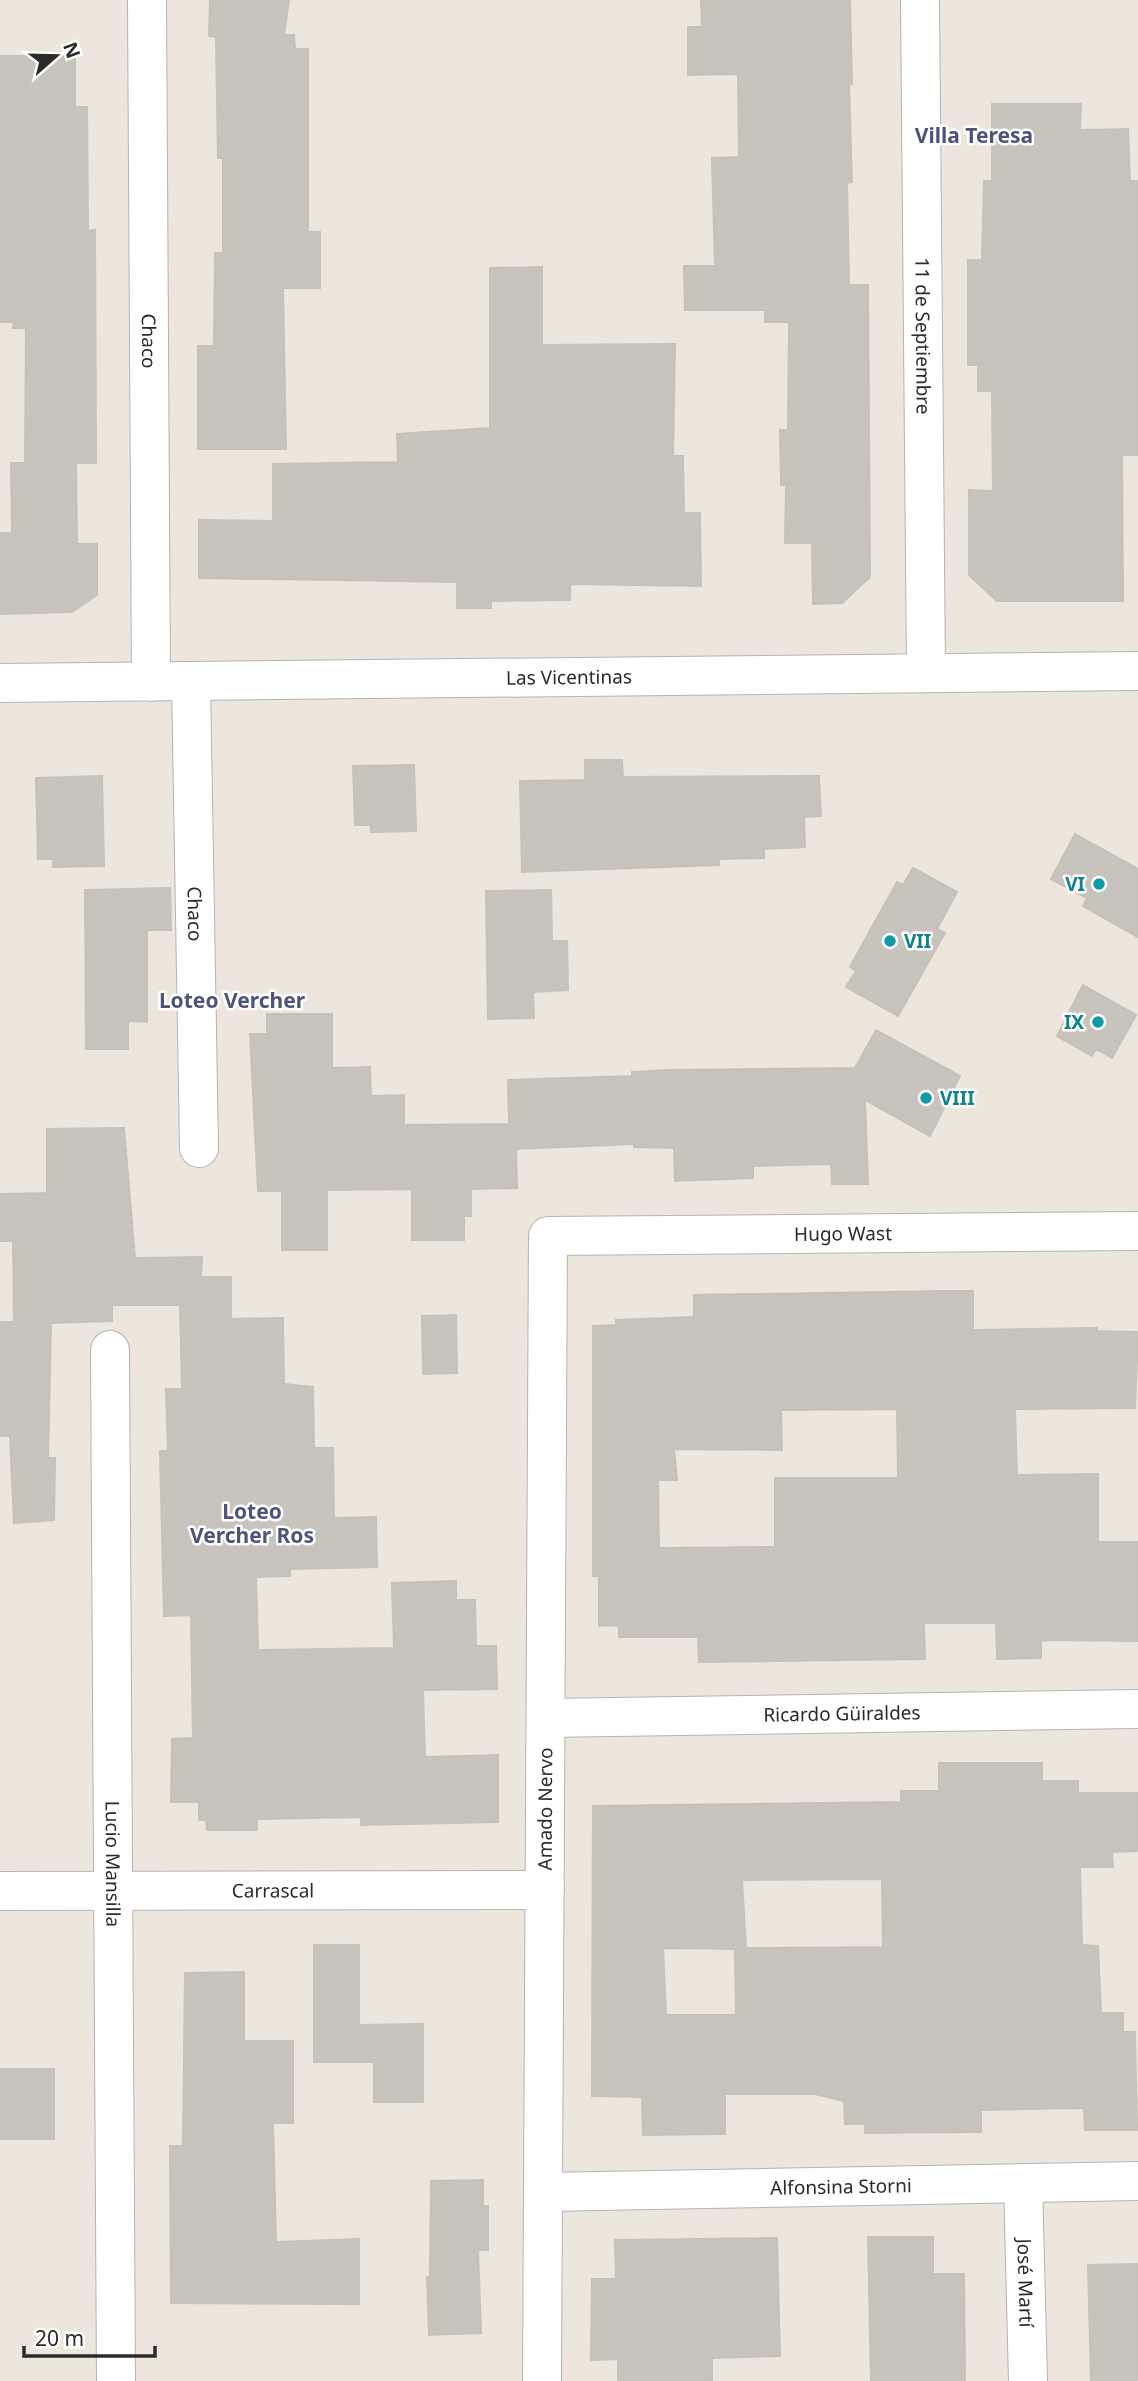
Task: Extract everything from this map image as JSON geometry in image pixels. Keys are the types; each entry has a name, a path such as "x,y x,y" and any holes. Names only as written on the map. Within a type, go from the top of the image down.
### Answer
{"street":[{"name":"Chaco","path":"147,0 151,682"},
{"name":"11 de Septiembre","path":"920,0 926,673"},
{"name":"Las Vicentinas","path":"0,683 1138,671"},
{"name":"Chaco","path":"191,681 198,1148"},
{"name":"Hugo Wast","path":"548,1236 1138,1231"},
{"name":"Amado Nervo","path":"542,2381 548,1236"},
{"name":"Lucio Mansilla","path":"110,1350 116,2381"},
{"name":"Ricardo Güiraldes","path":"546,1718 1138,1709"},
{"name":"Carrascal","path":"0,1891 545,1890"},
{"name":"Alfonsina Storni","path":"543,2192 1138,2181"},
{"name":"José Martí","path":"1023,2183 1028,2381"}],"building":[{"path":"210,0 289,0 284,35 294,35 295,49 308,49 308,232 320,232 320,288 283,288 286,449 198,449 198,346 214,346 215,253 223,253 223,158 218,158 216,37 209,36"},
{"path":"701,0 850,0 852,182 847,183 849,285 868,285 870,577 842,603 813,604 812,543 785,543 786,485 781,485 780,430 788,430 789,322 765,322 765,310 685,310 684,266 715,266 712,158 739,157 738,74 688,75 688,27 702,27"},
{"path":"0,56 75,56 75,107 87,107 88,231 95,230 96,463 76,463 77,544 97,544 97,595 72,612 0,614 0,533 12,533 11,463 25,463 26,328 13,328 14,322 0,322"},
{"path":"992,104 1081,104 1080,130 1128,129 1130,181 1138,181 1138,455 1122,455 1123,601 997,601 969,575 969,490 993,491 992,391 978,391 978,365 968,365 968,260 982,260 984,181 992,181"},
{"path":"542,267 542,345 675,344 673,456 683,456 684,513 700,513 701,586 570,584 570,600 491,601 491,608 457,608 457,582 199,578 199,520 273,521 273,464 398,462 397,434 490,428 490,268"},
{"path":"585,760 622,760 623,777 819,776 821,816 804,817 805,847 764,849 764,858 719,859 719,865 522,872 520,781 585,780"},
{"path":"414,765 416,831 371,832 371,825 355,825 353,766"},
{"path":"102,776 104,866 53,867 53,859 38,859 36,778"},
{"name":"VI","path":"1075,834 1138,869 1138,937 1083,906 1087,898 1051,879"},
{"name":"VII","path":"913,868 957,892 937,929 945,933 898,1016 846,987 856,971 850,967 897,882 903,885"},
{"path":"170,888 171,930 147,930 147,1022 128,1021 128,1049 86,1049 85,890"},
{"path":"551,890 552,941 567,941 568,990 533,992 534,1018 488,1019 486,891"},
{"name":"IX","path":"1083,985 1136,1015 1112,1058 1096,1049 1092,1056 1057,1036"},
{"path":"267,1014 332,1014 332,1068 370,1067 371,1096 404,1095 404,1125 509,1124 508,1080 632,1076 632,1072 669,1070 855,1068 876,1030 960,1076 930,1136 865,1100 868,1184 832,1184 831,1164 753,1166 753,1178 675,1181 674,1148 634,1147 634,1144 516,1149 517,1188 471,1189 471,1216 464,1216 464,1240 412,1240 412,1189 327,1190 327,1250 282,1250 282,1191 258,1191 250,1034 267,1034"},
{"path":"124,1128 135,1258 202,1257 201,1277 231,1277 231,1319 283,1318 284,1384 313,1387 314,1448 333,1448 334,1518 376,1517 377,1567 290,1569 290,1576 256,1577 258,1650 394,1648 392,1583 456,1581 456,1600 475,1600 476,1646 496,1646 497,1689 423,1690 425,1757 498,1755 498,1822 361,1825 361,1817 257,1819 257,1830 207,1830 206,1820 199,1820 199,1802 171,1802 172,1739 193,1738 191,1615 164,1616 160,1451 168,1451 166,1389 182,1389 180,1305 112,1305 112,1321 51,1323 48,1458 55,1458 54,1520 14,1523 10,1436 0,1436 0,1322 14,1322 13,1241 0,1241 0,1194 47,1193 47,1129"},
{"path":"973,1291 973,1330 1097,1328 1097,1331 1138,1332 1135,1408 1015,1409 1017,1475 1098,1474 1098,1542 1138,1542 1138,1641 1041,1640 1041,1658 997,1659 996,1623 924,1623 925,1659 699,1662 698,1637 619,1637 619,1625 599,1626 599,1576 593,1576 593,1326 616,1325 616,1320 694,1317 694,1295","holes":["897,1409 898,1478 775,1478 775,1547 659,1548 658,1480 677,1480 674,1449 782,1450 781,1410"]},
{"path":"456,1315 457,1373 423,1374 422,1316"},
{"path":"939,1763 1042,1763 1042,1781 1078,1781 1078,1793 1138,1793 1138,1851 1112,1852 1113,1867 1080,1867 1082,1945 1098,1946 1101,2013 1123,2013 1123,2032 1135,2032 1137,2130 1085,2130 1084,2108 981,2110 981,2132 865,2133 865,2124 845,2124 844,2101 815,2094 725,2094 725,2134 643,2135 642,2097 592,2096 593,1806 901,1802 901,1791 939,1791","holes":["882,1879 883,1947 746,1948 742,1880","663,1948 735,1949 736,2015 666,2015"]},
{"path":"314,1945 359,1945 359,2025 423,2024 423,2102 374,2102 374,2062 314,2062"},
{"path":"244,1972 244,2041 293,2041 293,2123 273,2123 276,2242 359,2239 359,2304 171,2303 170,2146 183,2146 185,1973"},
{"path":"0,2069 54,2069 54,2139 0,2139"},
{"path":"483,2180 483,2206 488,2206 488,2250 478,2250 481,2333 429,2335 427,2277 430,2277 431,2181"},
{"path":"868,2237 933,2237 933,2274 964,2274 965,2381 871,2381"},
{"path":"777,2238 780,2356 712,2358 712,2381 618,2381 618,2359 591,2360 592,2279 616,2279 615,2240"},
{"path":"1138,2264 1138,2378 1136,2381 1091,2381 1088,2265"}],"place":[{"name":"VI","path":"1099,884"},
{"name":"VII","path":"890,941"},
{"name":"IX","path":"1098,1022"},
{"name":"VIII","path":"926,1098"}],"district":[{"name":"Villa Teresa","path":"974,135"},
{"name":"Loteo Vercher","path":"232,1000"},
{"name":"Loteo Vercher Ros","path":"252,1523"}]}
